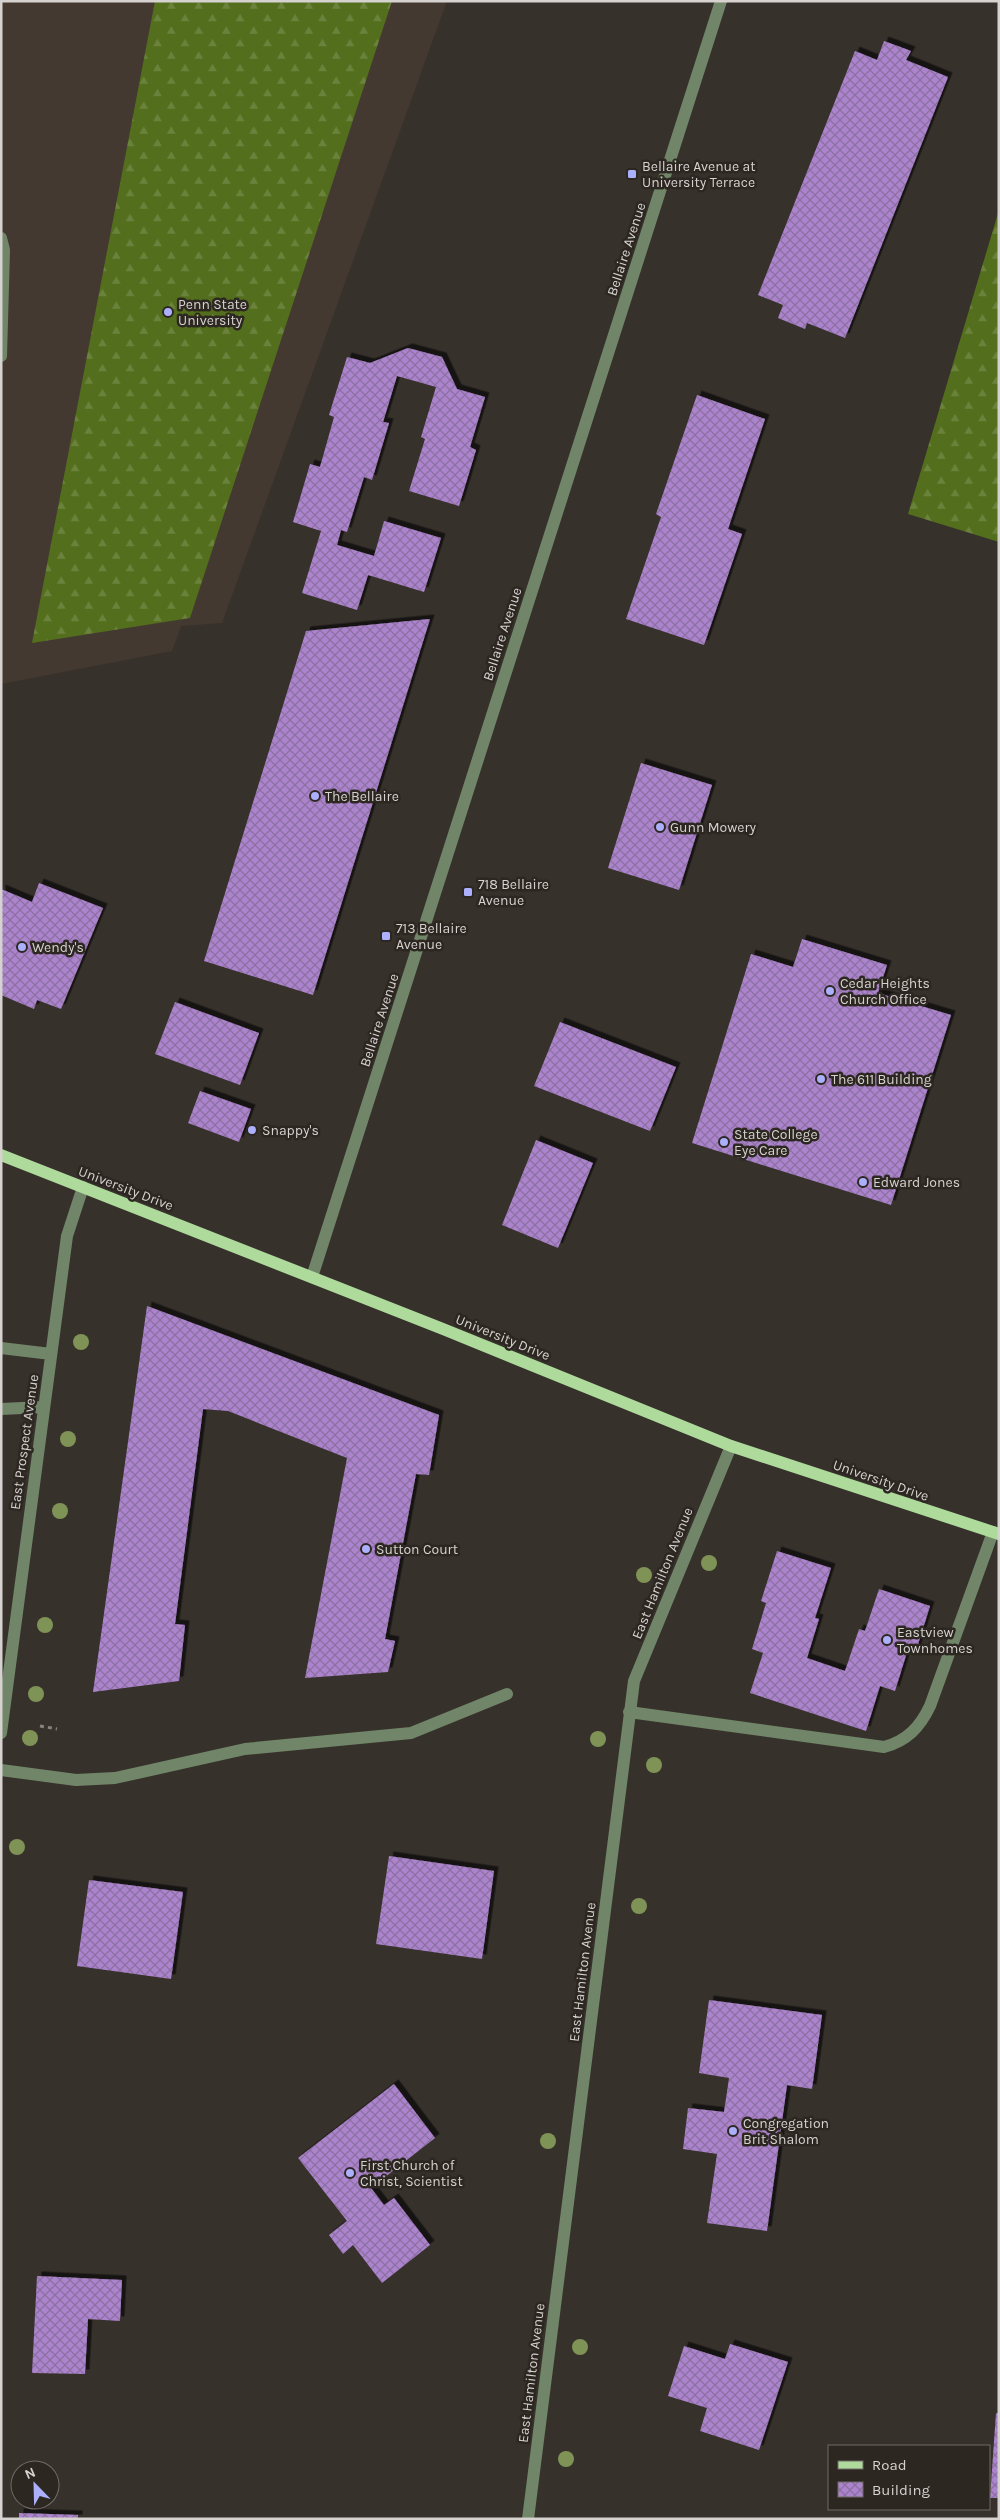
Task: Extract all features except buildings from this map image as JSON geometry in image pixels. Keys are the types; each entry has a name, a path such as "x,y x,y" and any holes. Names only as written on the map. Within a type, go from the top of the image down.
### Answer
{"main road":[{"name":"University Drive","path":"1,1155 312,1277 731,1446 996,1533"}],"street":[{"name":"Bellaire Avenue","path":"312,1277 721,1"},
{"path":"1,238 4,250 1,356"},
{"name":"East Prospect Avenue","path":"1,1732 3,1699 67,1236 83,1187"},
{"path":"1,1348 51,1354"},
{"path":"1,1409 44,1408"},
{"name":"East Hamilton Avenue","path":"528,2519 634,1682 641,1661 731,1446"},
{"path":"629,1712 884,1746 899,1742 912,1733 930,1706 996,1533"},
{"path":"1,1770 76,1780 115,1778 245,1749 411,1733 507,1694"}],"path":[{"path":"40,1726 57,1729"}],"shaded area":[{"name":"Penn State University","path":"1,1 447,1 222,623 181,626 172,651 1,684"}],"green space":[{"path":"155,1 392,1 190,618 32,643"},
{"path":"999,210 999,542 908,514"}],"place":[{"name":"Bellaire Avenue at University Terrace","path":"632,174"},
{"name":"Penn State University","path":"168,312"},
{"name":"The Bellaire","path":"315,796"},
{"name":"Gunn Mowery","path":"660,827"},
{"name":"718 Bellaire Avenue","path":"468,892"},
{"name":"713 Bellaire Avenue","path":"386,936"},
{"name":"Wendy's","path":"22,947"},
{"name":"Cedar Heights Church Office","path":"830,991"},
{"name":"The 611 Building","path":"821,1079"},
{"name":"Snappy's","path":"252,1130"},
{"name":"State College Eye Care","path":"724,1142"},
{"name":"Edward Jones","path":"863,1182"},
{"name":"Sutton Court","path":"366,1549"},
{"name":"Eastview Townhomes","path":"887,1640"},
{"name":"Congregation Brit Shalom","path":"733,2131"},
{"name":"First Church of Christ, Scientist","path":"350,2173"}]}
